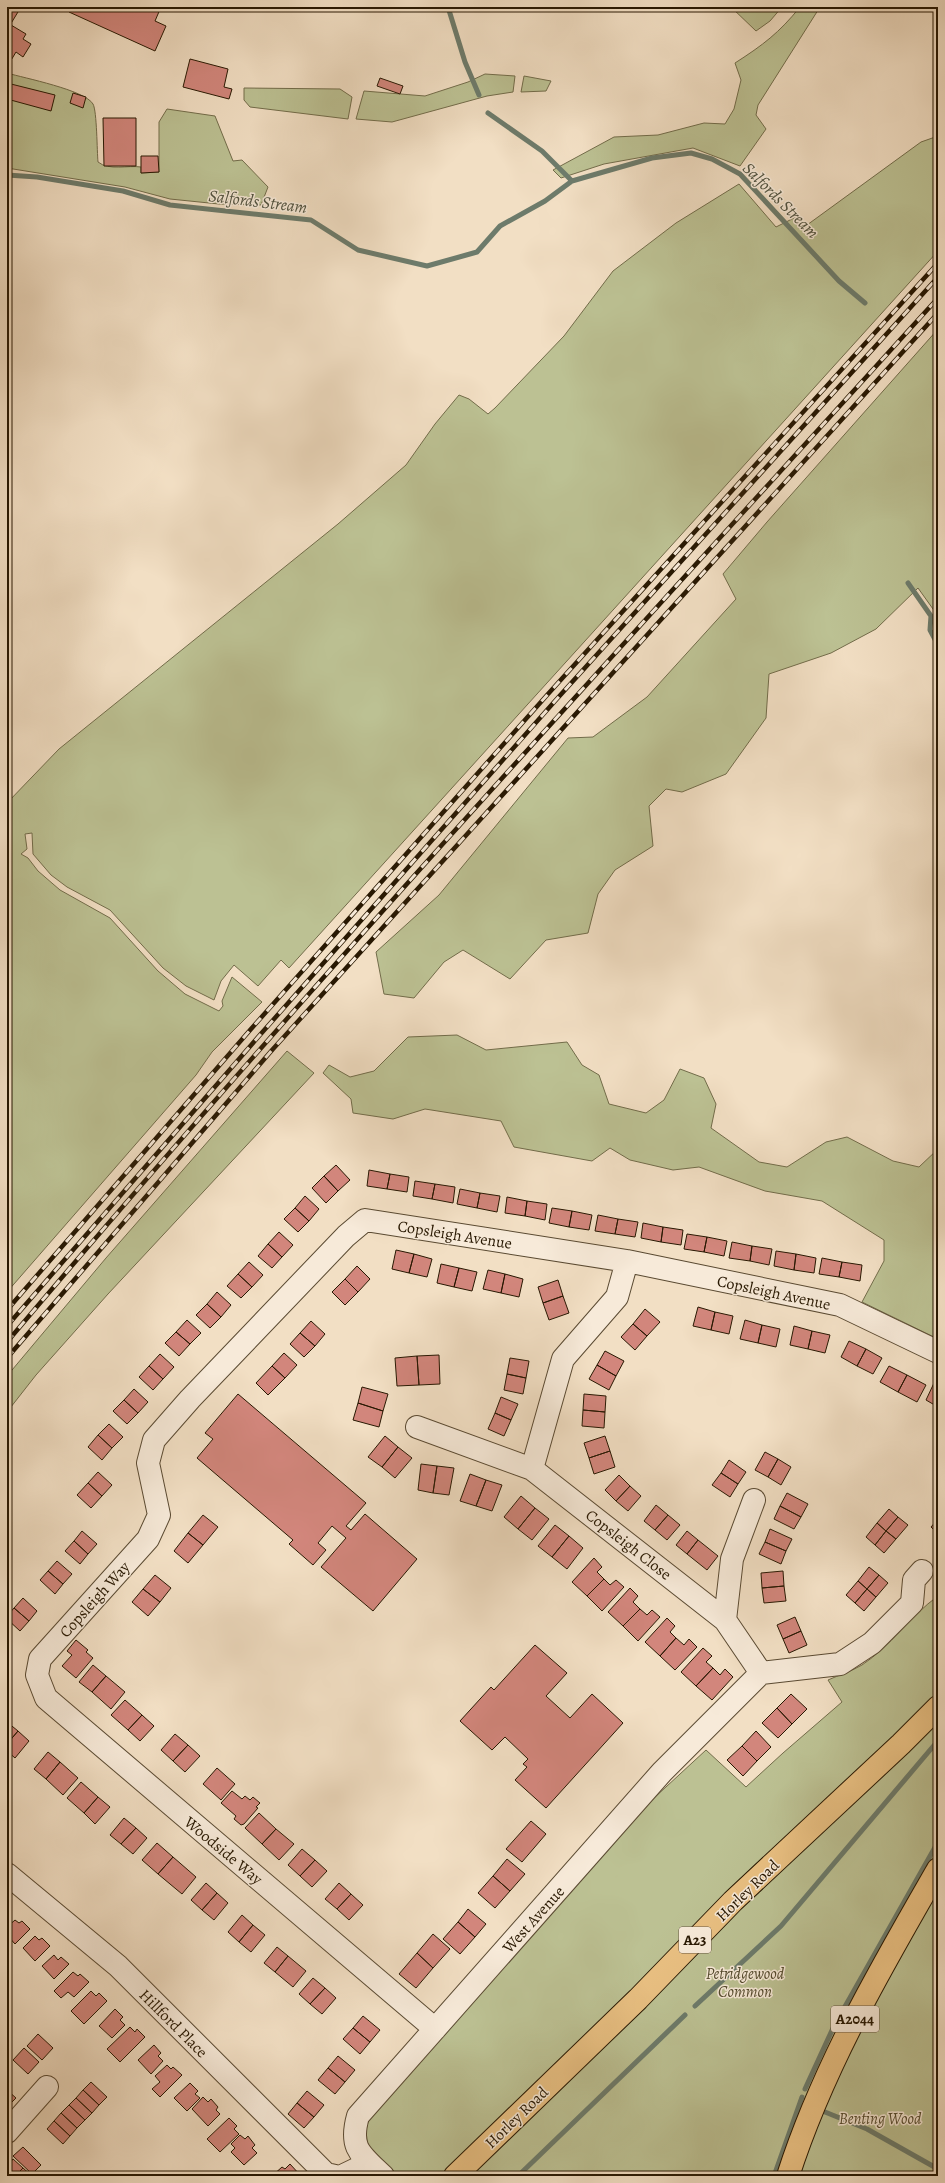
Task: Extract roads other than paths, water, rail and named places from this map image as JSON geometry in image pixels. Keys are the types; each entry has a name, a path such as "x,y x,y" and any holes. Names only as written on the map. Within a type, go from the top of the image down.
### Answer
{"main road":[{"name":"Horley Road","path":"455,2176 638,1999 733,1901 901,1744 938,1706"},
{"name":"A2044","path":"788,2176 802,2132 846,2034 938,1869"}],"street":[{"name":"Copsleigh Avenue","path":"148,1540 159,1515 148,1463 154,1440 340,1242 365,1220 627,1261 840,1305 938,1352"},
{"path":"532,1469 563,1359 617,1297 627,1261"},
{"name":"Copsleigh Close","path":"417,1427 532,1469 725,1620 761,1673"},
{"path":"725,1620 732,1559 754,1500"},
{"name":"Copsleigh Way","path":"40,1659 148,1540"},
{"path":"761,1673 840,1664 872,1643 912,1603 914,1580 922,1571"},
{"name":"Woodside Way","path":"40,1659 37,1675 46,1698 435,2029"},
{"name":"West Avenue","path":"376,2170 355,2147 353,2132 358,2116 662,1772 761,1673"},
{"name":"Hillford Place","path":"7,1874 118,1966 326,2174 335,2176"},
{"path":"7,2132 47,2087"},
{"path":"342,2176 376,2170"}],"waterway":[{"path":"448,7 465,62 479,95"},
{"path":"488,113 542,151 572,181"},
{"name":"Salfords Stream","path":"7,175 37,177 123,191 170,205 311,220 358,250 427,266 477,252 500,226 545,201 572,181 652,158 691,153 712,159 740,174 839,281 865,303"},
{"path":"908,583 931,616 930,630 938,645"},
{"path":"695,2006 781,1926 936,1743"},
{"path":"805,2089 834,2026 938,1842"},
{"path":"518,2176 685,2015"},
{"path":"774,2176 802,2097"},
{"path":"825,2112 867,2129 938,2169"}],"railway":[{"path":"7,1310 251,1029 548,694 938,263"},
{"path":"7,1326 259,1036 555,701 938,277"},
{"path":"7,1342 235,1077 351,946 938,298"},
{"path":"7,1358 273,1049 938,313"}],"park label":[{"name":"Petridgewood Common","path":"745,1982"},
{"name":"Benting Wood","path":"880,2118"}]}
